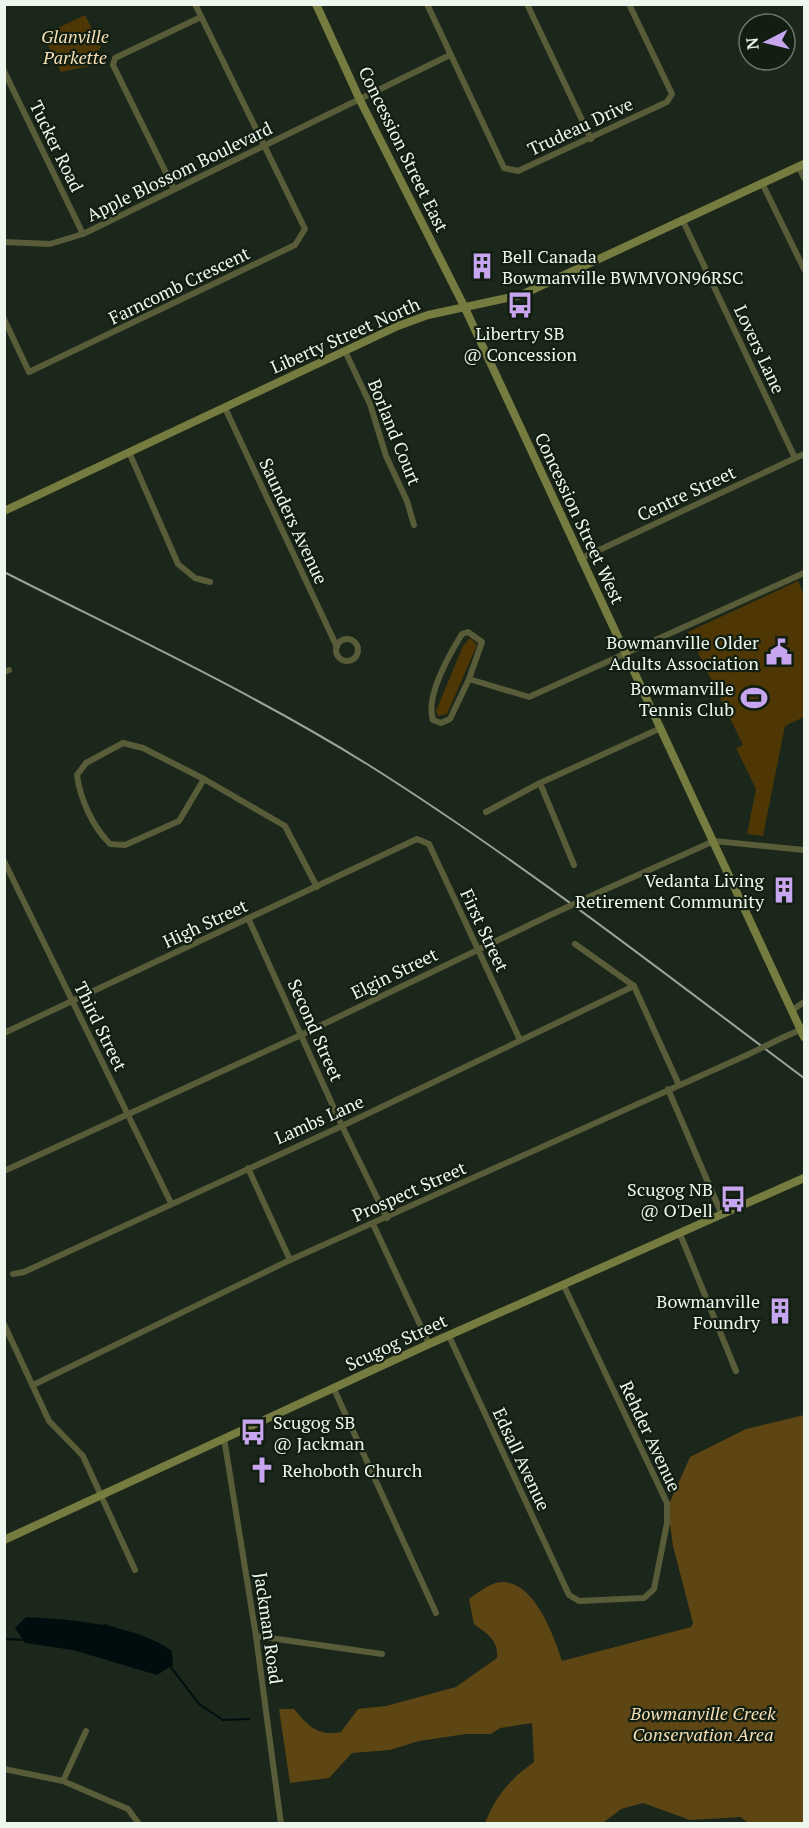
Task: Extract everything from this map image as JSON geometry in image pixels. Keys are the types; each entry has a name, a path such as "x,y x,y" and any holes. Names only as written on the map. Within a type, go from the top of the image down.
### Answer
{"street":[{"path":"195,4 265,146"},
{"name":"Concession Street East","path":"316,4 359,98 464,306"},
{"name":"Trudeau Drive","path":"427,4 504,168 518,171 667,102 672,94 629,4"},
{"path":"527,4 591,139"},
{"path":"174,189 113,65 115,58 201,17"},
{"name":"Apple Blossom Boulevard","path":"4,242 50,244 83,234 450,55"},
{"name":"Tucker Road","path":"4,71 8,85 83,234"},
{"name":"Farncomb Crescent","path":"4,319 29,372 295,245 305,229 265,146"},
{"path":"802,166 804,178"},
{"name":"Liberty Street North","path":"4,511 398,326 464,306 521,295 682,219 802,166"},
{"path":"762,183 804,269"},
{"name":"Lovers Lane","path":"682,219 795,458"},
{"name":"Concession Street West","path":"464,306 802,1033"},
{"name":"Borland Court","path":"345,351 370,404 386,456 407,501 414,525"},
{"name":"Saunders Avenue","path":"225,408 337,647"},
{"path":"129,452 178,564 195,578 210,582"},
{"name":"Centre Street","path":"580,559 804,454"},
{"path":"469,679 529,697 804,573"},
{"path":"468,632 482,642 469,679 450,719 441,723 433,720 429,708 446,661 462,634 468,632"},
{"path":"486,812 540,783 661,728"},
{"path":"204,779 179,820 125,845 110,844 100,834 79,789 77,775 86,763 123,742 143,748 204,779 285,826 317,887"},
{"path":"540,783 574,866"},
{"name":"High Street","path":"4,1033 249,920 417,839"},
{"name":"First Street","path":"417,839 429,844 520,1040"},
{"name":"Elgin Street","path":"4,1171 301,1035 478,948 714,841 804,850"},
{"name":"Third Street","path":"4,861 171,1203"},
{"name":"Second Street","path":"249,920 342,1126 387,1218"},
{"path":"575,944 634,986 678,1085"},
{"name":"Lambs Lane","path":"13,1275 24,1272 342,1126 634,986"},
{"path":"791,1011 804,1002"},
{"name":"Prospect Street","path":"33,1384 290,1260 784,1037 802,1033"},
{"path":"668,1089 722,1215"},
{"path":"248,1168 290,1260"},
{"name":"Scugog Street","path":"4,1540 429,1344 804,1178"},
{"path":"373,1224 429,1344"},
{"path":"680,1234 736,1371"},
{"name":"Rehder Avenue","path":"564,1286 667,1503 667,1523 654,1589 644,1598 579,1601 569,1595"},
{"path":"4,1324 49,1421 82,1456 135,1570"},
{"name":"Edsall Avenue","path":"449,1336 569,1595"},
{"path":"334,1389 436,1613"},
{"name":"Jackman Road","path":"224,1438 256,1636 281,1824"},
{"path":"256,1636 381,1654"},
{"path":"63,1781 86,1731"},
{"path":"4,1769 63,1781 128,1809 139,1824"}],"green space":[{"name":"Glanville Parkette","path":"85,15 101,47 96,54 95,65 61,72 43,35"},
{"path":"798,581 804,595 804,717 785,726 763,836 747,834 756,789 736,748 743,745 688,632"},
{"path":"470,638 477,645 447,714 438,716 436,711 463,646"},
{"name":"Bowmanville Creek Conservation Area","path":"804,1415 804,1823 748,1823 741,1817 690,1820 643,1803 621,1809 603,1823 485,1823 494,1804 505,1789 534,1762 532,1723 500,1728 491,1734 466,1734 419,1741 390,1750 352,1753 329,1778 290,1783 279,1709 294,1709 314,1728 333,1733 341,1732 358,1709 386,1706 456,1687 497,1658 494,1642 488,1634 474,1624 469,1599 493,1584 506,1582 518,1586 529,1595 553,1636 562,1661 691,1627 693,1623 673,1546 669,1517 670,1502 690,1457 746,1429"}],"shaded area":[{"path":"26,1617 82,1622 122,1629 157,1642 172,1651 173,1665 157,1675 73,1650 25,1643 15,1628"}],"waterway":[{"path":"100,1627 105,1625 131,1634"},
{"path":"4,1639 26,1640"},
{"path":"170,1666 199,1704 223,1720 249,1719"}],"railway":[{"path":"4,572 233,688 367,764 534,877 804,1078"}],"place":[{"name":"Bell Canada Bowmanville BWMVON96RSC","path":"482,266"},
{"name":"Libertry SB @ Concession","path":"520,305"},
{"name":"Bowmanville Older Adults Association","path":"779,652"},
{"name":"Bowmanville Tennis Club","path":"754,698"},
{"name":"Vedanta Living Retirement Community","path":"784,890"},
{"name":"Scugog NB @ O'Dell","path":"733,1199"},
{"name":"Bowmanville Foundry","path":"780,1311"},
{"name":"Scugog SB @ Jackman","path":"253,1432"},
{"name":"Rehoboth Church","path":"262,1470"}]}
